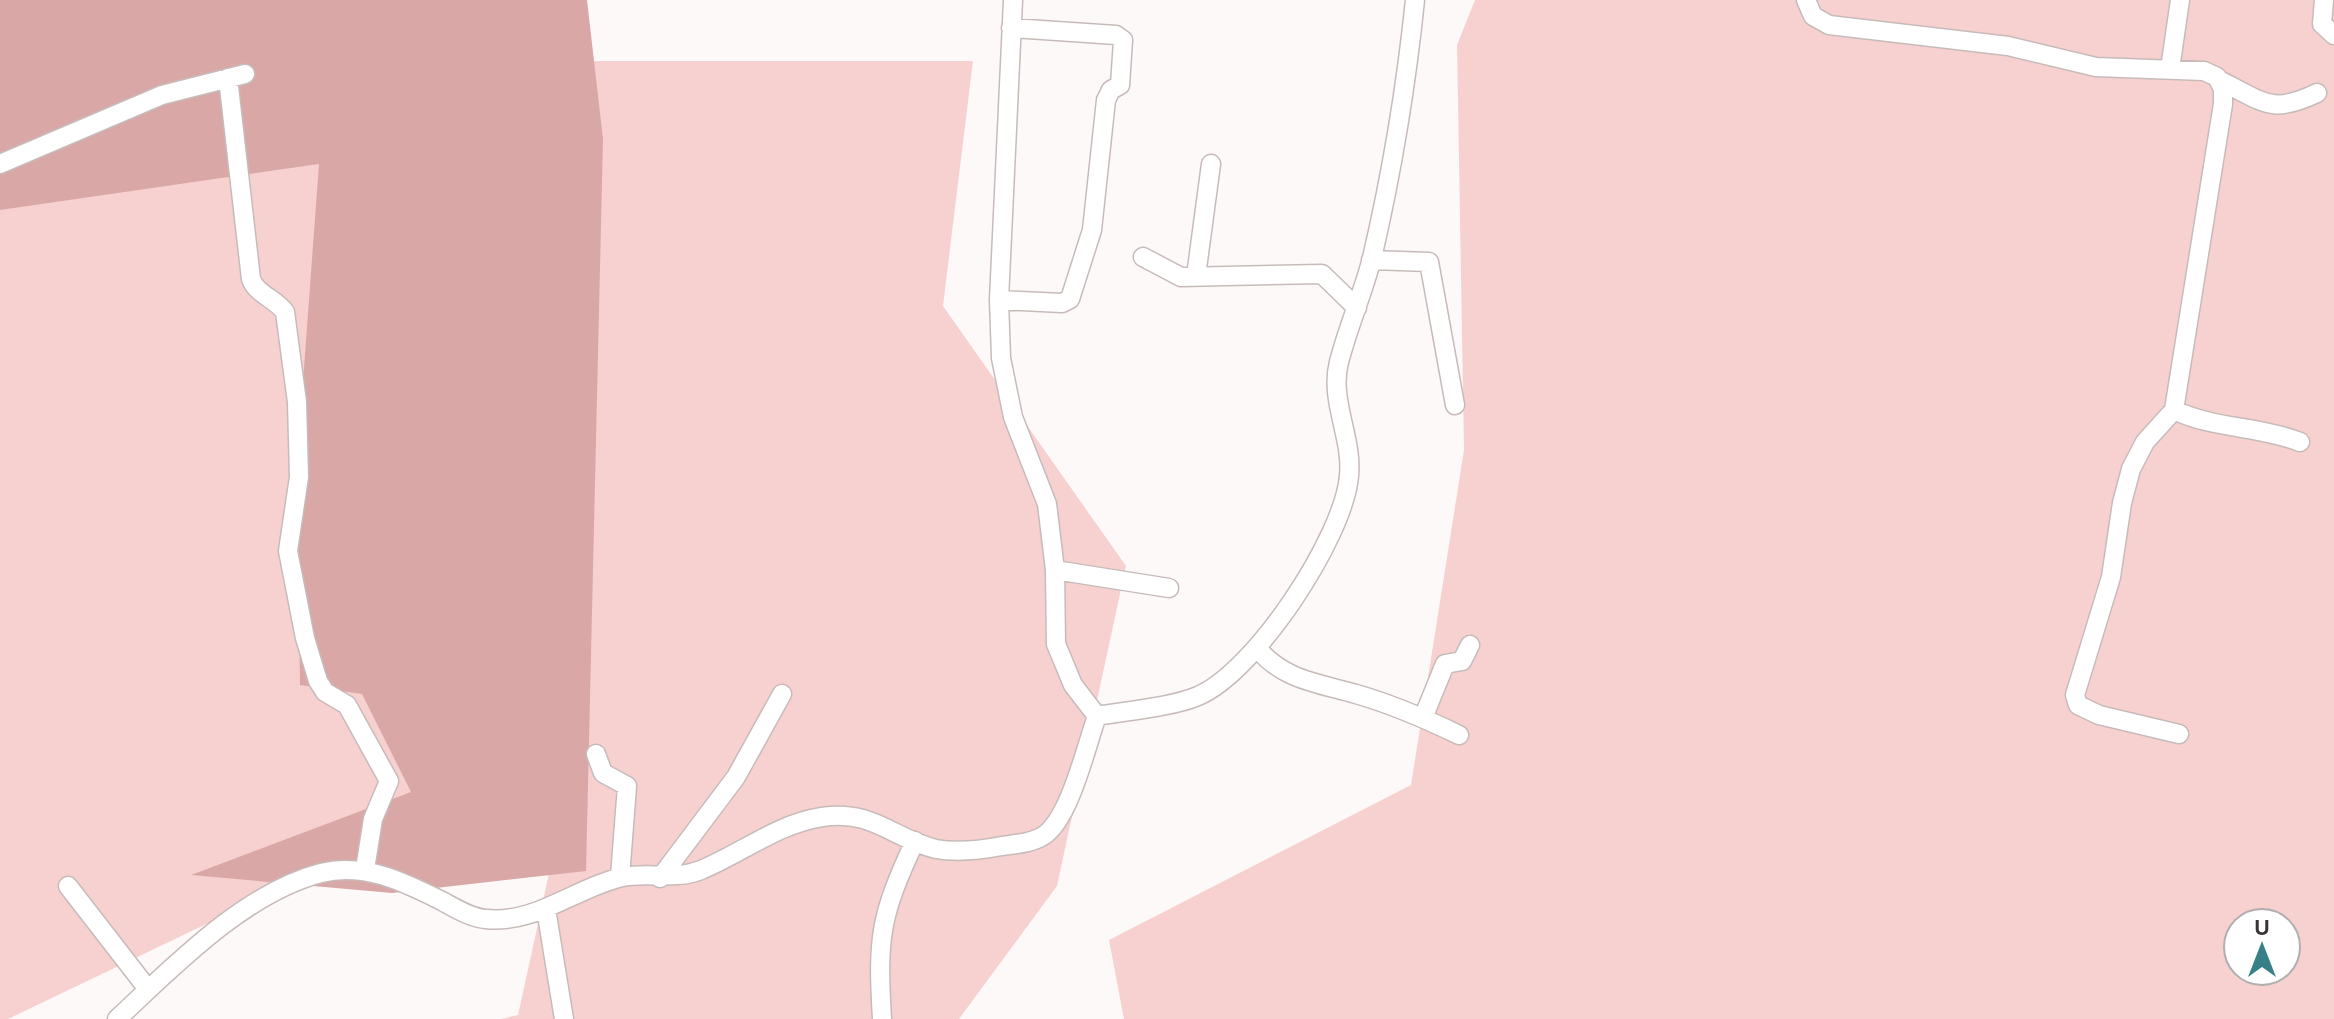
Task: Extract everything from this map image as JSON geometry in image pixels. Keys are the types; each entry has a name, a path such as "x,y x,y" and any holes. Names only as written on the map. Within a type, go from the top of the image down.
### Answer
{"street":[{"path":"1013,0 999,300 1006,388 1013,417 1044,489 1055,570 1056,644 1073,685 1097,716"},
{"path":"1097,716 1196,697 1257,648 1321,559 1345,504 1350,474 1337,375 1371,260 1402,115 1415,0"},
{"path":"1806,0 1813,16 1829,25 2008,46 2096,67 2204,71 2275,106 2292,105 2317,93"},
{"path":"2170,69 2180,0"},
{"path":"2324,0 2322,24 2334,35"},
{"path":"999,300 1062,303 1070,299 1092,230 1107,94 1120,85 1124,47 1123,40 1116,35 1011,28"},
{"path":"0,164 137,104 236,76 252,284 277,300 285,312 297,402 299,477 288,551 305,638 318,681 325,692 347,705 389,781 373,819 365,869"},
{"path":"2179,734 2099,715 2078,705 2075,695 2111,577 2122,503 2131,469 2145,442 2174,410 2223,104 2221,81"},
{"path":"1196,276 1211,164"},
{"path":"1143,257 1171,274 1322,274 1357,308"},
{"path":"1371,260 1429,262 1455,405"},
{"path":"2174,410 2210,423 2264,430 2300,442"},
{"path":"1055,570 1169,588"},
{"path":"1423,718 1445,664 1462,661 1470,645"},
{"path":"1257,648 1268,662 1299,679 1356,694 1423,718 1459,735"},
{"path":"660,878 736,777 782,694"},
{"path":"117,1019 134,1012 147,988 243,910 319,874 365,869 484,919 505,919 546,909 620,877 660,878 688,874 732,856 784,828 824,817 861,817 937,849 965,850 1032,841 1043,836 1063,809 1097,716"},
{"path":"596,754 603,773 624,782 628,790 620,877"},
{"path":"882,1019 878,947 883,917 915,841"},
{"path":"68,886 147,988"},
{"path":"546,909 564,1019"}],"shaded area":[{"path":"0,0 587,0 603,139 586,871 392,893 191,875 411,792 362,694 300,685 297,463 319,164 0,210"},
{"path":"1475,0 2334,0 2334,1019 1124,1019 1109,940 1411,785 1464,450 1457,45"},
{"path":"344,22 451,819 294,882 8,1019 0,1019 0,115"},
{"path":"530,61 973,61 943,306 1126,566 1057,886 959,1019 501,1019 518,1015 560,823"}]}
